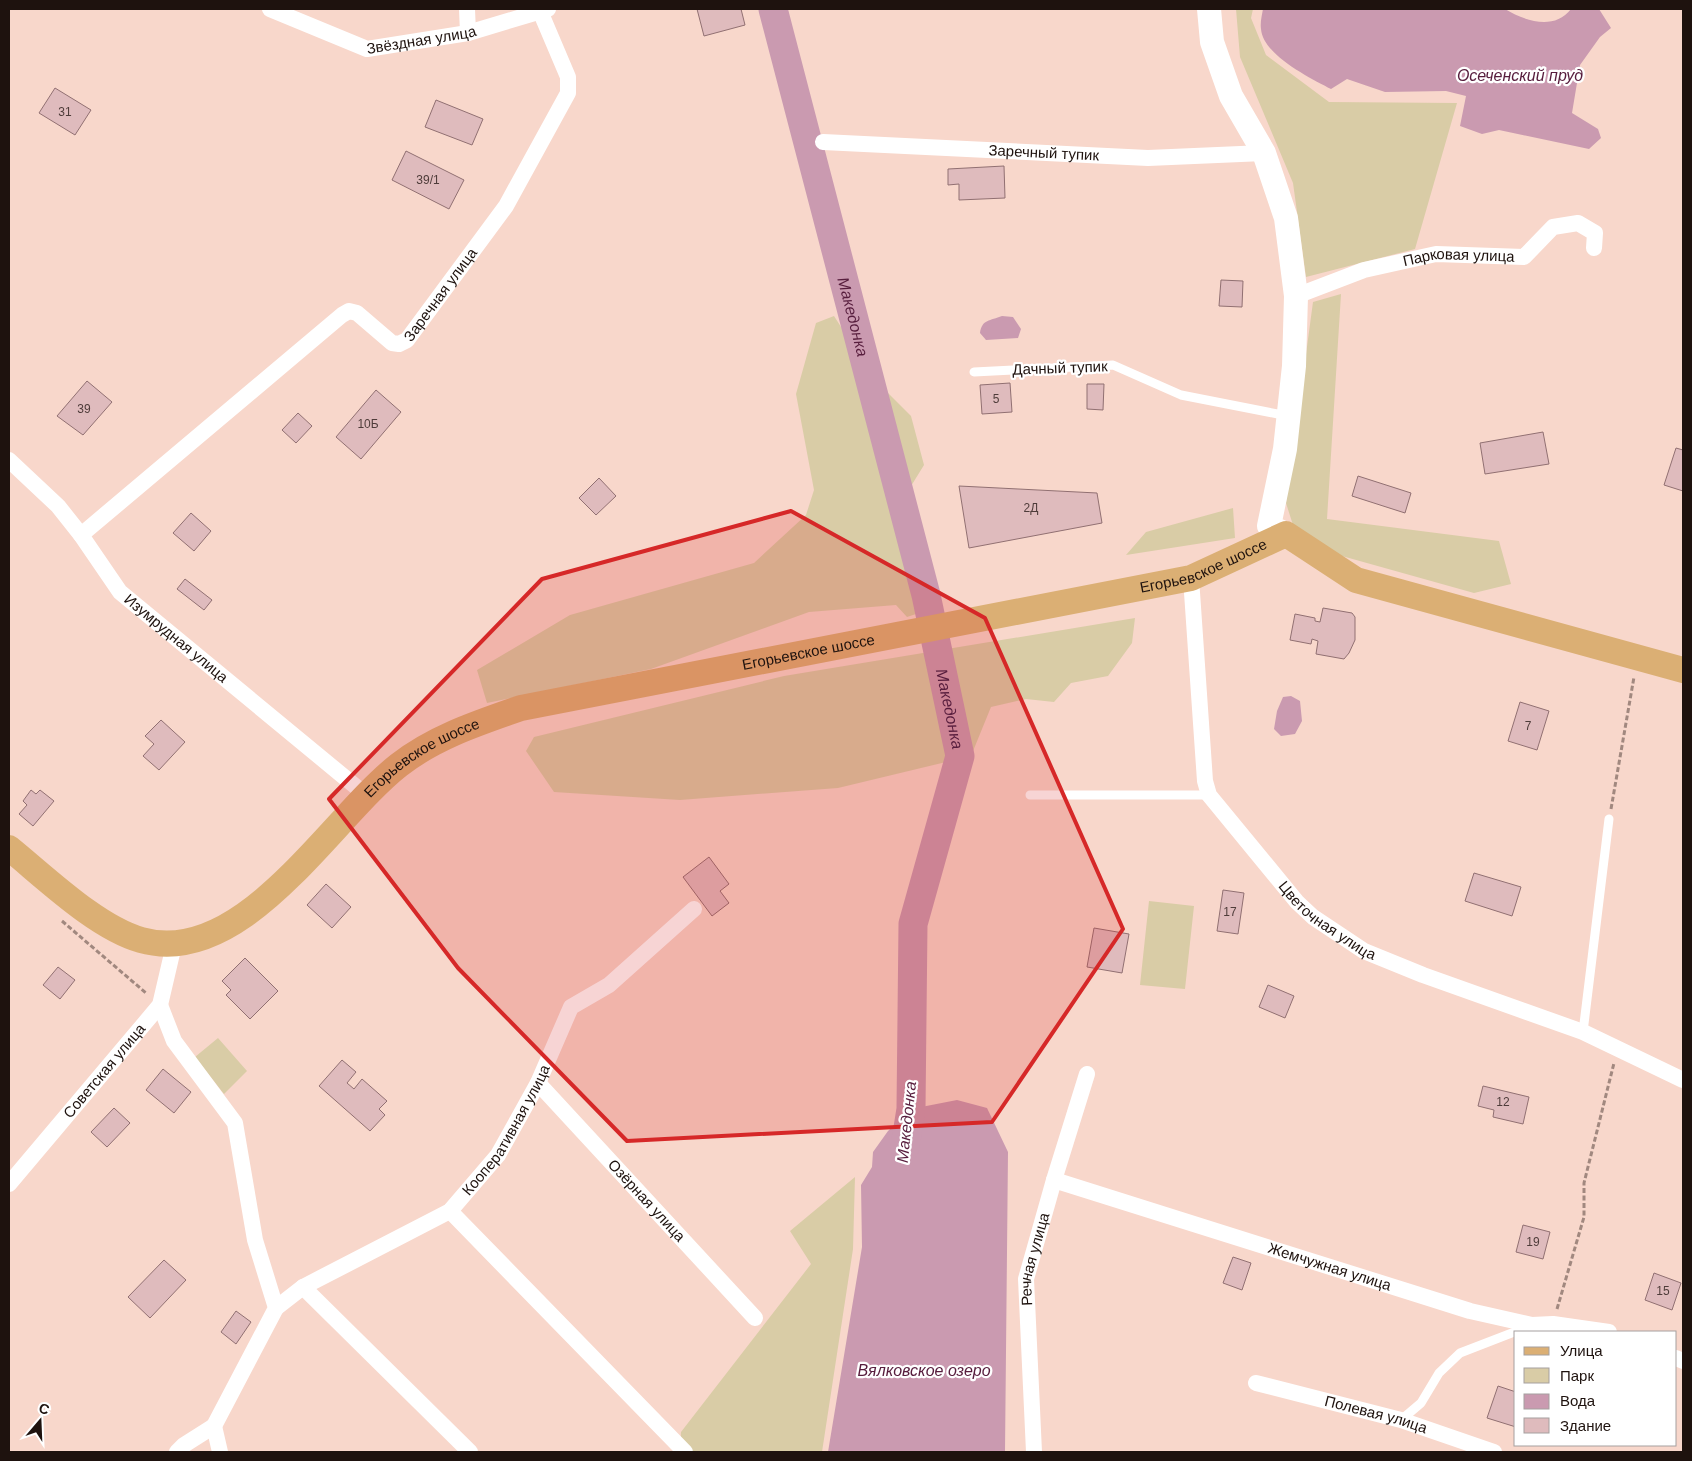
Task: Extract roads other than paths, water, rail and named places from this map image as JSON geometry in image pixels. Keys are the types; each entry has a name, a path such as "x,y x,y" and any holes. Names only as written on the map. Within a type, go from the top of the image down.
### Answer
{"main road":[{"path":"1209,9 1212,42 1231,96 1264,153 1286,218 1296,296 1294,366 1285,448 1269,526 1286,534"},
{"name":"Егорьевское шоссе","path":"9,848 107,925 141,940 174,945 210,935 251,910 288,877 366,796 401,764 438,740 521,708 1191,578 1286,534 1356,580 1683,670"}],"street":[{"name":"Звёздная улица","path":"270,9 367,49 468,33 544,10"},
{"path":"467,9 468,33"},
{"name":"Заречная улица","path":"81,535 342,315 350,311 357,313 392,343 399,344 406,340 506,206 568,93 568,77 544,10"},
{"name":"Заречный тупик","path":"824,142 1148,158 1264,153"},
{"name":"Парковая улица","path":"1296,296 1364,270 1436,254 1524,257 1553,227 1578,223 1595,233 1594,248"},
{"name":"Изумрудная улица","path":"9,460 58,506 81,535 120,592 144,614 366,796"},
{"name":"Цветочная улица","path":"1191,578 1205,781 1209,795 1297,902 1313,917 1348,942 1423,975 1583,1032 1618,1047 1683,1080"},
{"name":"Кооперативная улица","path":"214,1426 276,1308 303,1287 450,1211 498,1155 538,1083 571,1007 609,985 694,909"},
{"name":"Советская улица","path":"9,1184 160,1005 174,945"},
{"path":"160,1005 174,1041 235,1123 255,1240 276,1308"},
{"name":"Речная улица","path":"1034,1452 1026,1279 1087,1074"},
{"name":"Озёрная улица","path":"538,1083 755,1318"},
{"name":"Жемчужная улица","path":"1054,1180 1470,1310 1532,1325 1553,1324 1602,1331"},
{"path":"450,1211 685,1452"},
{"path":"303,1287 470,1452"},
{"name":"Полевая улица","path":"1256,1383 1401,1420 1494,1452"},
{"path":"177,1452 184,1445 214,1426 220,1452"}],"lane":[{"name":"Дачный тупик","path":"974,372 1113,365 1181,395 1289,416"},
{"path":"1030,795 1209,795"},
{"path":"1583,1032 1609,820"},
{"path":"1517,1331 1532,1325"},
{"path":"1401,1420 1421,1403 1439,1373 1460,1353 1514,1332"}],"water":[{"name":"Осеченский пруд","path":"1263,9 1505,9 1530,20 1548,22 1564,16 1571,9 1599,9 1611,28 1600,37 1580,65 1572,113 1598,129 1601,138 1589,149 1499,130 1482,134 1460,126 1466,96 1446,91 1385,92 1347,79 1331,89 1289,65 1270,48 1264,39 1261,29"},
{"path":"1002,316 1013,317 1021,329 1018,338 986,340 980,333 983,325 987,321"},
{"path":"1291,696 1300,701 1302,721 1295,734 1281,736 1274,729 1277,711 1283,697"},
{"name":"Вялковское озеро","path":"957,1100 987,1108 1008,1152 1005,1452 828,1452 862,1247 861,1185 872,1167 873,1152 888,1131 911,1109"}],"waterway":[{"name":"Македонка","path":"773,9 926,595 960,756 913,924 911,1109 905,1147"}]}
